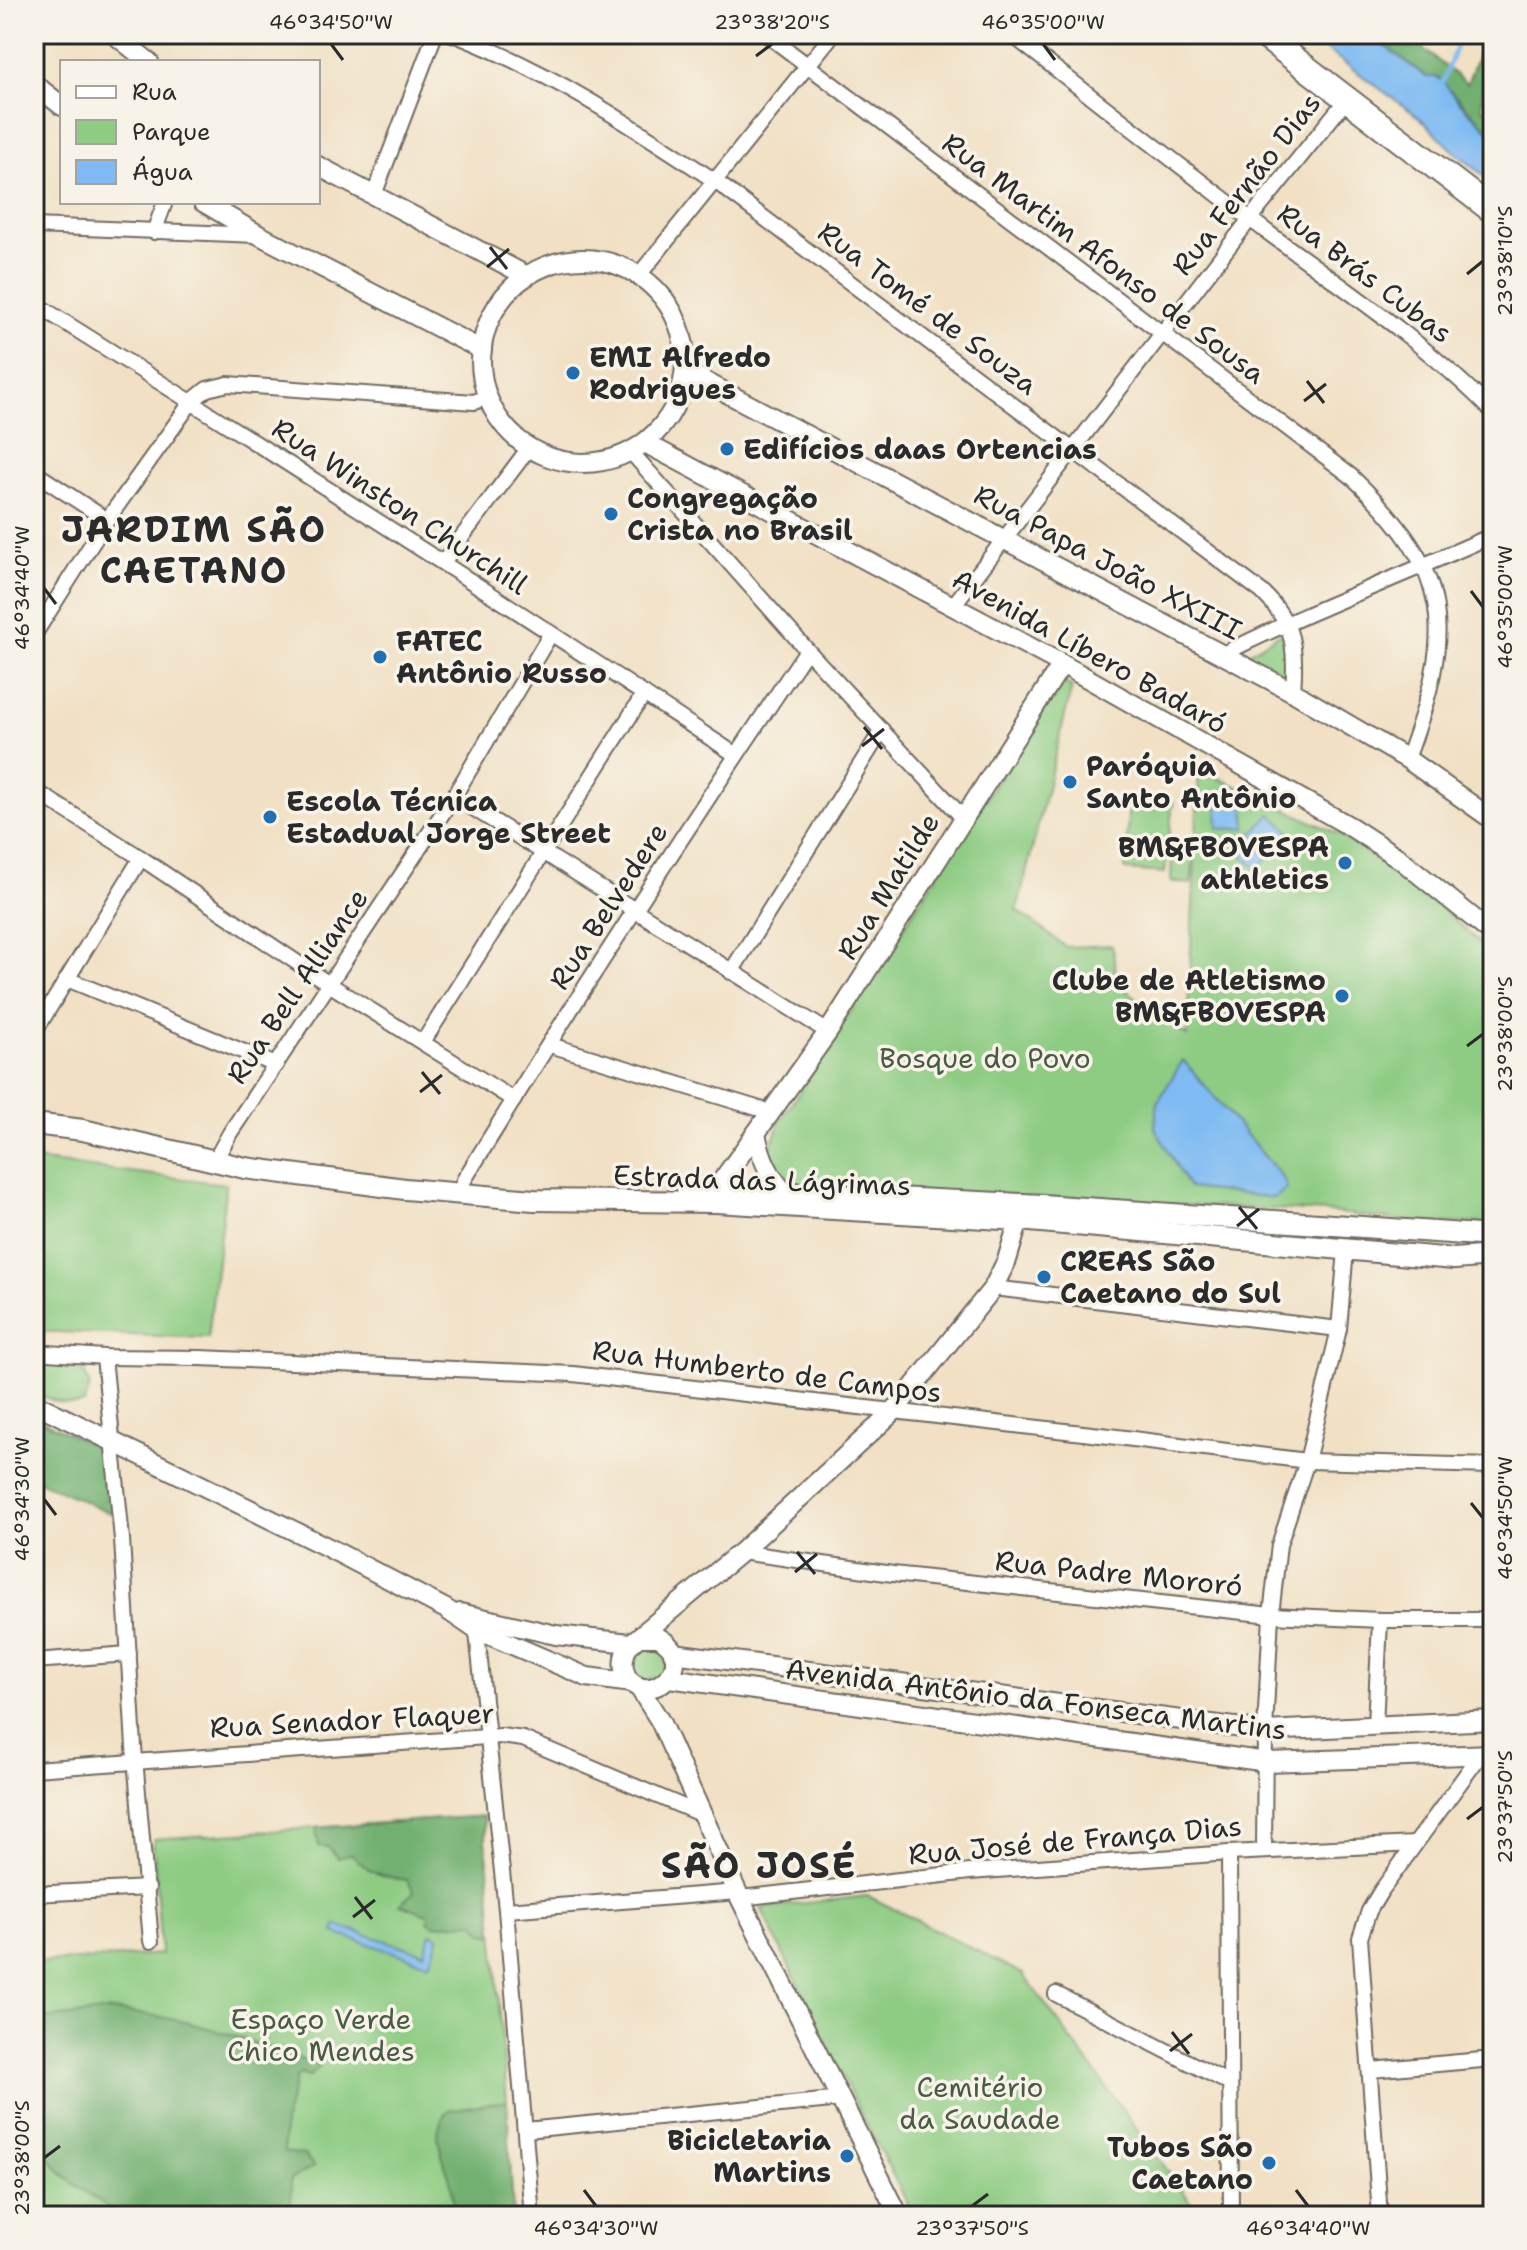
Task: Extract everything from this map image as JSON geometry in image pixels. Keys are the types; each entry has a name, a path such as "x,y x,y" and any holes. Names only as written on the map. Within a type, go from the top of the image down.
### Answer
{"main road":[{"path":"1262,34 1493,211"},
{"name":"Estrada das Lágrimas","path":"34,1112 337,1181 462,1187 534,1200 784,1192 1019,1212 1346,1250 1454,1259 1493,1256"},
{"name":"Estrada das Lágrimas","path":"34,1124 217,1155"},
{"name":"Estrada das Lágrimas","path":"712,1195 1493,1236"}],"street":[{"path":"114,34 146,60"},
{"path":"374,195 435,34"},
{"name":"Rua Tomé de Souza","path":"453,34 502,54 626,120 715,181 1262,592 1287,621"},
{"name":"Rua Martim Afonso de Sousa","path":"766,34 1351,476 1386,509 1409,538 1425,566 1437,610 1433,680 1407,759"},
{"path":"639,275 833,34"},
{"name":"Rua Brás Cubas","path":"1011,34 1449,370 1493,412"},
{"path":"34,84 60,104"},
{"name":"Rua Fernão Dias","path":"952,607 1250,219 1347,99"},
{"path":"320,167 527,276"},
{"path":"154,232 164,204"},
{"path":"206,204 259,235 482,350"},
{"path":"34,226 259,235"},
{"path":"596,259 623,266 639,275 665,299 678,321 685,345 685,371 678,398 665,423 638,447 600,461 568,463 548,458 529,448 503,425 487,397 481,376 486,329 498,304 527,276 568,260 596,259"},
{"name":"Rua Winston Churchill","path":"34,303 443,562 736,755"},
{"name":"Rua Papa João XXIII","path":"685,371 1293,692 1407,759 1493,820"},
{"path":"34,635 107,520 192,401 207,389 228,384 474,402 487,397"},
{"path":"638,447 807,650 964,819"},
{"name":"Avenida Líbero Badaró","path":"638,447 1062,664 1351,827 1400,859 1493,934"},
{"path":"443,562 529,448"},
{"path":"34,472 107,520"},
{"path":"1221,655 1287,621 1425,566 1493,535"},
{"path":"1287,621 1294,659 1293,692"},
{"name":"Rua Bell Alliance","path":"217,1155 454,796 550,635"},
{"name":"Rua Belvedere","path":"462,1187 636,910 807,650"},
{"name":"Rua Matilde","path":"712,1195 828,1032 1062,664"},
{"path":"423,1042 644,694"},
{"path":"731,972 882,730"},
{"path":"34,790 329,984 514,1100"},
{"path":"454,796 828,1032"},
{"path":"34,1033 141,858"},
{"path":"67,979 276,1065"},
{"path":"550,1045 770,1112"},
{"path":"756,1134 764,1164 784,1192"},
{"path":"899,2216 739,1895 660,1721 623,1666 624,1655 635,1640 741,1552 893,1412 993,1288 1007,1260 1019,1212"},
{"path":"1264,1851 1265,1731 1271,1615 1279,1545 1307,1461 1339,1329 1346,1250"},
{"path":"993,1288 1339,1329"},
{"name":"Rua Humberto de Campos","path":"34,1352 573,1374 1307,1461 1493,1466"},
{"path":"104,1357 122,1539 135,1760 151,1941"},
{"path":"34,1403 329,1548 522,1650 587,1677 652,1688 667,1680"},
{"name":"Rua Padre Mororó","path":"741,1552 893,1574 1271,1615 1380,1620 1493,1620"},
{"path":"660,1721 660,1697 675,1663 672,1650 678,1613 696,1588"},
{"path":"1375,1727 1380,1620"},
{"path":"476,1623 612,1643 658,1637 672,1650"},
{"path":"476,1623 506,1910 532,2216"},
{"path":"522,1650 525,1628"},
{"name":"Avenida Antônio da Fonseca Martins","path":"672,1650 1265,1731 1493,1720"},
{"path":"34,1661 129,1654"},
{"name":"Avenida Antônio da Fonseca Martins","path":"667,1680 1267,1762 1487,1754"},
{"name":"Rua Senador Flaquer","path":"34,1769 488,1735 523,1739 705,1816"},
{"path":"1380,2216 1360,1938 1369,1911 1415,1844 1487,1754"},
{"name":"Rua José de França Dias","path":"506,1910 739,1895 970,1872 1229,1853 1415,1844"},
{"path":"1229,1853 1231,2216"},
{"path":"34,1894 148,1888"},
{"path":"1056,1994 1229,2083"},
{"path":"1371,2070 1493,2059"},
{"path":"526,2130 842,2099"}],"green space":[{"path":"1369,34 1405,34 1467,84 1486,34 1493,34 1493,74 1482,80 1482,107 1493,115 1493,135 1451,91"},
{"path":"1281,633 1288,658 1281,678 1245,655"},
{"name":"Bosque do Povo","path":"1061,680 1072,687 1017,910 1066,947 1112,945 1117,983 1187,1036 1199,769 1339,834 1422,891 1493,955 1493,1223 1422,1223 1329,1212 786,1186 774,1169 770,1156 780,1122"},
{"path":"1129,798 1173,802 1165,873 1125,870"},
{"path":"1172,852 1194,853 1191,884 1171,882"},
{"path":"34,1160 226,1184 208,1338 34,1331"},
{"path":"34,1364 62,1365 84,1372 90,1386 84,1403 65,1404 34,1392"},
{"path":"34,1417 105,1451 115,1515 34,1479"},
{"path":"651,1641 668,1658 663,1675 644,1681 632,1674 631,1655 634,1649"},
{"name":"Espaço Verde Chico Mendes","path":"484,1816 513,2216 34,2216 34,1963 161,1954 153,1839"},
{"path":"484,1816 493,1935 483,1933 474,1922 434,1925 428,1921 430,1915 400,1904 414,1892 407,1880 376,1873 352,1854 338,1858 328,1847 319,1846 316,1828"},
{"name":"Cemitério da Saudade","path":"868,1896 1023,1974 1201,2216 914,2216 761,1908"},
{"path":"110,2011 191,2023 320,2066 309,2077 301,2074 296,2078 284,2122 284,2152 305,2155 314,2167 291,2179 291,2216 121,2216 67,2179 34,2141 34,2020"},
{"path":"507,2101 513,2216 456,2216 451,2184 439,2146 442,2119 448,2110"}],"water":[{"path":"1305,34 1369,34 1426,77 1443,81 1457,100 1493,135 1493,183 1420,118"},
{"path":"1244,799 1246,828 1218,829 1217,801"},
{"path":"1271,814 1291,833 1257,869 1237,850"},
{"path":"1183,1060 1283,1178 1287,1188 1275,1198 1189,1188 1155,1128 1157,1103"},
{"path":"336,1925 424,1953 431,1933 439,1936 430,1964 334,1933"}],"waterway":[{"path":"1442,84 1461,34"}],"place":[{"name":"EMI Alfredo Rodrigues","path":"573,373"},
{"name":"Edifícios daas Ortencias","path":"727,449"},
{"name":"Congregação Crista no Brasil","path":"611,514"},
{"name":"FATEC Antônio Russo","path":"380,657"},
{"name":"Paróquia Santo Antônio","path":"1070,782"},
{"name":"Escola Técnica Estadual Jorge Street","path":"270,817"},
{"name":"BM&FBOVESPA athletics","path":"1345,863"},
{"name":"Clube de Atletismo BM&FBOVESPA","path":"1342,996"},
{"name":"CREAS São Caetano do Sul","path":"1044,1277"},
{"name":"Bicicletaria Martins","path":"847,2156"},
{"name":"Tubos São Caetano","path":"1269,2163"}],"district":[{"name":"JARDIM SÃO CAETANO","path":"194,550"},
{"name":"SÃO JOSÉ","path":"759,1865"}]}
